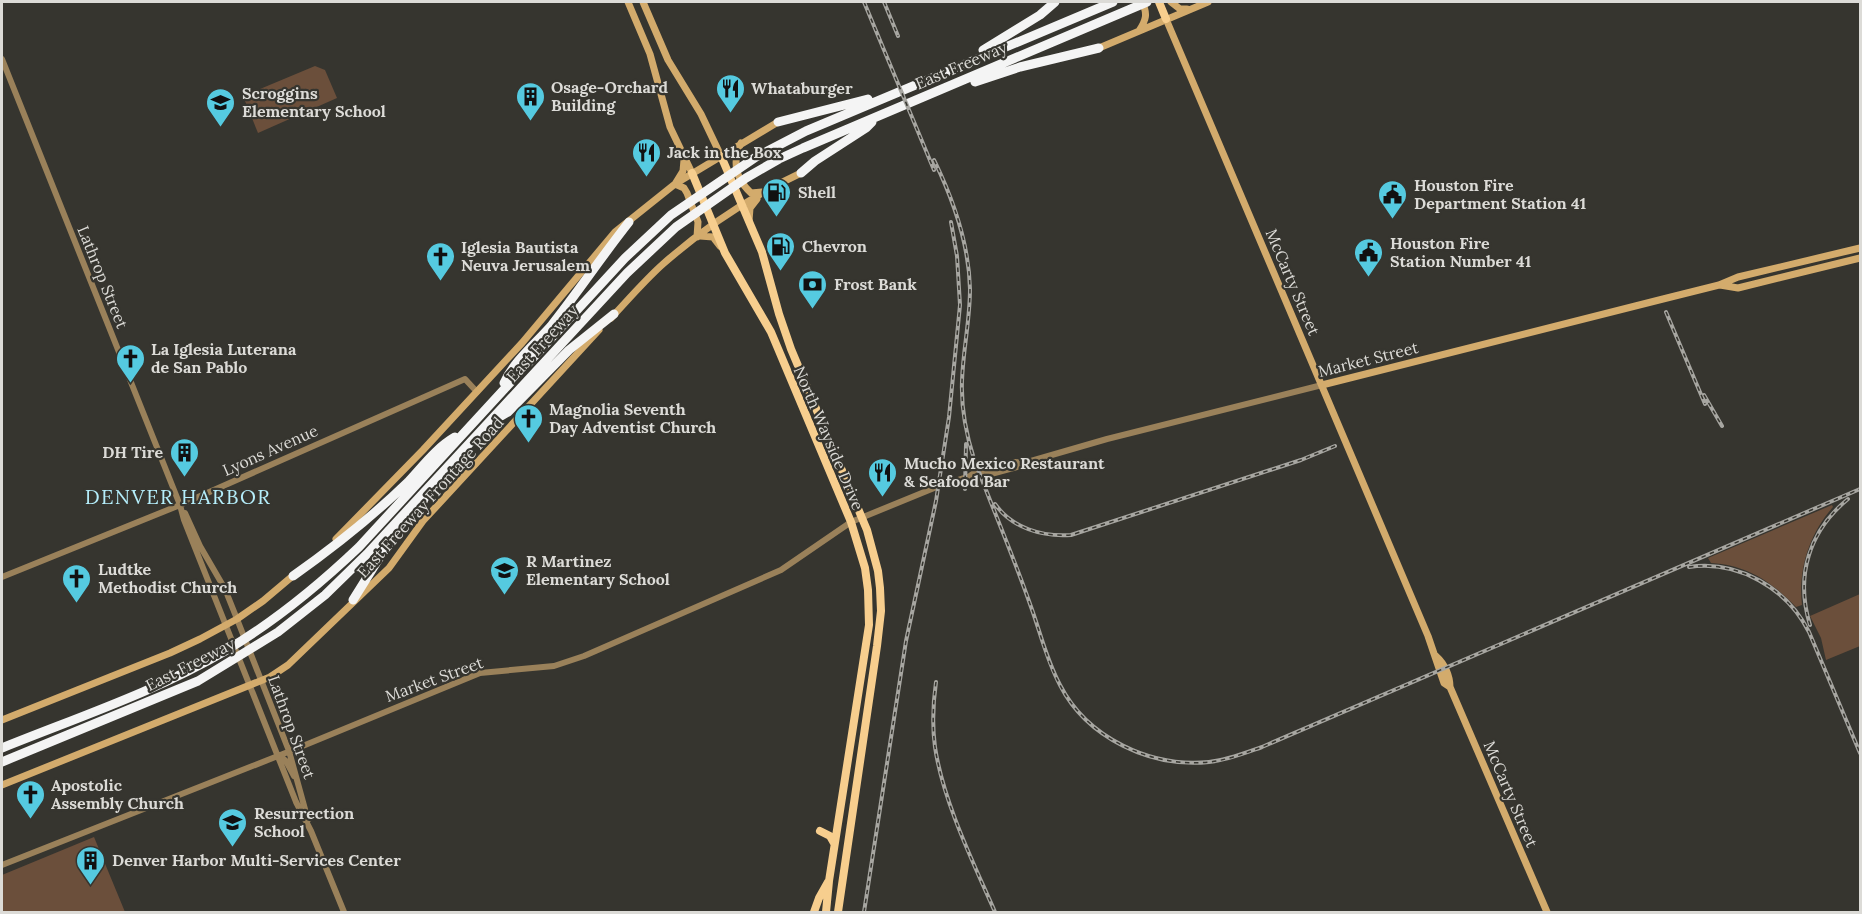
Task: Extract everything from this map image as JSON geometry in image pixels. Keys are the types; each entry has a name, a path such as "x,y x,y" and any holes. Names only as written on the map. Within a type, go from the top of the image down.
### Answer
{"highway":[{"path":"937,75 1008,35 1040,15 1055,2"},
{"name":"East Freeway","path":"2,748 164,682 224,651 254,632 327,577 359,547 625,258 671,215 741,166 806,132 1113,2"},
{"name":"East Freeway","path":"2,762 198,681 260,645 294,620 347,575 627,273 676,227 746,178 779,159 1144,2"},
{"path":"921,98 950,93 1008,70 1099,48"},
{"path":"778,123 854,104 924,81"},
{"path":"801,173 815,161 866,128 876,118"},
{"path":"501,391 509,373 551,326 600,257 629,222"},
{"path":"489,424 508,412 569,350 614,314"},
{"path":"293,576 355,530 408,482 444,443 465,431"},
{"path":"353,600 383,552 420,508 430,488"}],"main road":[{"name":"North Wayside Drive","path":"628,2 658,77 670,127 725,253 771,332 851,522 865,568 868,590 868,625 826,912"},
{"name":"North Wayside Drive","path":"643,2 668,60 701,114 715,143 762,252 791,349 862,517 878,570 881,611 837,912"},
{"path":"1139,31 1146,19 1144,2"},
{"path":"1159,2 1166,19"},
{"path":"1171,2 1180,9 1192,9"},
{"path":"1099,48 1208,2"},
{"name":"McCarty Street","path":"1166,19 1436,656 1450,680 1450,687 1547,912"},
{"path":"2,720 170,653 237,619 263,601 352,524 522,343 603,245 675,184 778,123"},
{"path":"715,143 732,146 741,143"},
{"path":"741,143 734,160 735,167 751,193 765,191"},
{"path":"675,184 683,171 683,156"},
{"name":"East Freeway Frontage Road","path":"2,785 261,681 288,665 353,600 389,568 423,521 661,266 713,225 765,191 801,173"},
{"path":"675,184 684,188 693,208 698,222 697,237 707,235 712,237 725,253"},
{"path":"750,224 750,208 765,191"},
{"name":"Market Street","path":"1322,385 1719,285 1738,277 1860,248"},
{"name":"Market Street","path":"1719,285 1738,288 1860,258"},
{"path":"820,831 830,836 835,846"},
{"path":"813,912 829,881"},
{"path":"841,889 844,912"}],"street":[{"name":"Lathrop Street","path":"2,59 180,505 225,589 290,751 311,831"},
{"name":"Lyons Avenue","path":"2,577 180,505 465,379 477,392"},
{"name":"Market Street","path":"2,865 480,673 554,666 584,656 781,570 851,522 939,486 970,476 976,478 1017,467 1107,439 1322,385"},
{"name":"Lathrop Street","path":"180,505 296,802 311,831 344,912"},
{"path":"278,755 286,761 299,784"}],"shaded area":[{"path":"315,66 325,70 337,98 258,133 243,96"},
{"path":"1832,505 1833,507 1817,529 1807,553 1802,579 1802,605 1796,607 1758,576 1736,567 1711,563 1708,558"},
{"path":"1860,594 1860,646 1826,660 1821,638 1810,616"},
{"path":"94,837 125,912 2,912 2,875"}],"railway":[{"path":"864,2 934,170"},
{"path":"884,2 898,36"},
{"path":"934,160 948,191 967,256 970,301 962,401 974,459 1060,685 1072,704 1087,720 1123,746 1143,754 1187,763 1209,762 1230,758 1262,747 1860,489"},
{"path":"864,912 906,641 936,501 949,417 960,305 957,256 951,222"},
{"path":"1666,312 1705,404"},
{"path":"1704,395 1722,426"},
{"path":"965,489 966,444"},
{"path":"995,504 1010,519 1028,529 1049,534 1071,535 1301,460 1335,446"},
{"path":"1810,625 1804,589 1809,556 1823,525 1848,499"},
{"path":"1689,567 1707,566 1743,573 1759,580 1788,602 1800,616 1809,632 1860,753"},
{"path":"936,682 933,731 939,768 960,831 995,912"}],"place":[{"name":"Whataburger","path":"730,114"},
{"name":"Osage-Orchard Building","path":"530,122"},
{"name":"Scroggins Elementary School","path":"221,128"},
{"name":"Jack in the Box","path":"646,178"},
{"name":"Shell","path":"777,218"},
{"name":"Houston Fire Department Station 41","path":"1393,220"},
{"name":"Chevron","path":"781,272"},
{"name":"Houston Fire Station Number 41","path":"1369,278"},
{"name":"Iglesia Bautista Neuva Jerusalem","path":"440,282"},
{"name":"Frost Bank","path":"813,310"},
{"name":"La Iglesia Luterana de San Pablo","path":"130,384"},
{"name":"Magnolia Seventh Day Adventist Church","path":"528,444"},
{"name":"DH Tire","path":"184,478"},
{"name":"Mucho Mexico Restaurant & Seafood Bar","path":"883,498"},
{"name":"R Martinez Elementary School","path":"505,596"},
{"name":"Ludtke Methodist Church","path":"77,604"},
{"name":"Apostolic Assembly Church","path":"30,820"},
{"name":"Resurrection School","path":"233,848"},
{"name":"Denver Harbor Multi-Services Center","path":"91,886"}],"district":[{"name":"DENVER HARBOR","path":"178,496"}]}
